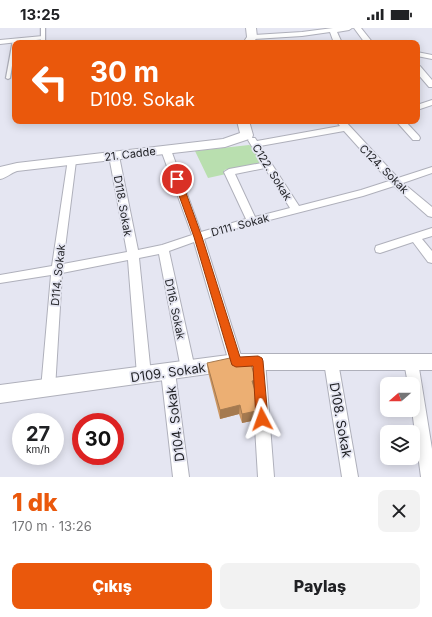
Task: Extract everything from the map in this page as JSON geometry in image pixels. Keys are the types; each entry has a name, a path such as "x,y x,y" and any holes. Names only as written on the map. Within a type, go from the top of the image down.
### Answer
{"main road":[{"path":"244,124 251,139"},
{"name":"21. Cadde","path":"0,175 5,170 17,167 251,139"},
{"name":"D109. Sokak","path":"0,394 48,389 236,362 432,362"}],"street":[{"path":"250,36 302,34 349,28"},
{"path":"358,28 368,40"},
{"path":"332,30 337,40"},
{"path":"302,34 303,40"},
{"path":"0,42 12,41"},
{"path":"420,55 432,57"},
{"path":"420,71 432,85"},
{"path":"420,107 432,102"},
{"path":"251,139 342,124"},
{"name":"C124. Sokak","path":"342,124 396,182 432,213"},
{"path":"403,124 416,138"},
{"name":"C122. Sokak","path":"251,139 296,210"},
{"path":"166,150 198,237 236,362"},
{"name":"D118. Sokak","path":"114,156 133,256 144,375"},
{"name":"D114. Sokak","path":"48,389 57,270 71,161"},
{"path":"252,221 229,172 268,165"},
{"name":"D111. Sokak","path":"0,280 163,250 221,229 363,193 432,170"},
{"path":"380,248 432,232"},
{"path":"415,238 432,259"},
{"name":"D116. Sokak","path":"163,250 188,369"},
{"path":"258,361 266,477"},
{"name":"D108. Sokak","path":"331,362 350,477"},
{"path":"411,362 429,477"},
{"name":"D104. Sokak","path":"168,372 181,477"}],"lane":[{"path":"43,40 44,28"},
{"path":"8,78 12,53"}],"green space":[{"path":"249,145 261,163 224,170 226,174 208,178 195,151"}],"building":[{"path":"230,358 249,358 256,380 252,381 261,410 242,414 240,405 220,410 207,363"}],"route":[{"path":"177,179 198,237 236,362 258,361 262,419"}]}
